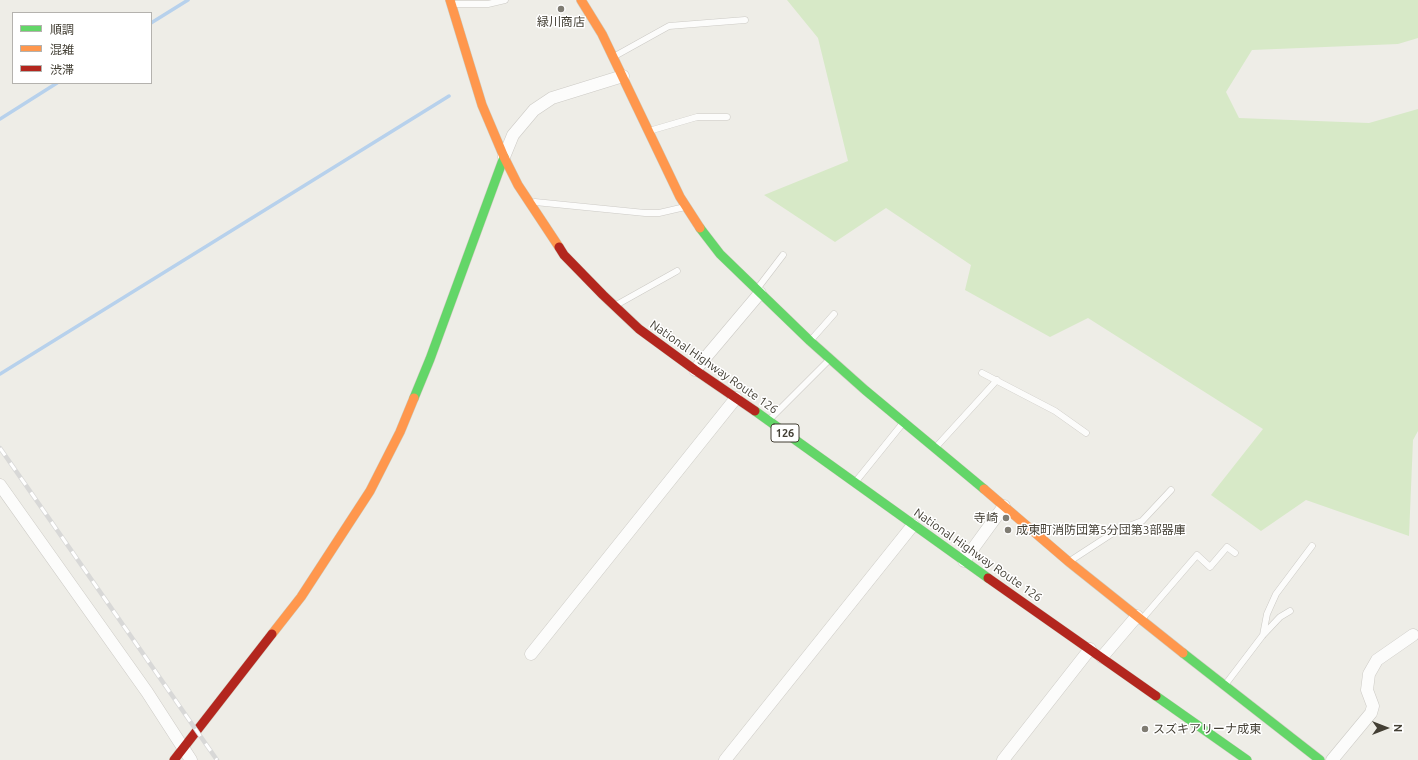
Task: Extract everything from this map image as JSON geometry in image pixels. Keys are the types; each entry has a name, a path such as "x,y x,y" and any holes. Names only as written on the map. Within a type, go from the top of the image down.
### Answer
{"main road":[{"path":"581,0 614,57 680,197 695,221 720,254 810,341 865,390 936,448 1069,562 1224,686 1320,760"},
{"name":"National Highway Route 126","path":"451,2 482,105 504,157 528,201 564,255 614,306 639,329 695,370 768,420 913,525 1247,760"},
{"path":"174,760 301,597 370,491 400,432 430,359 504,157"}],"street":[{"path":"504,157 513,135 534,110 552,98 623,76"},
{"path":"695,370 758,292"},
{"path":"531,654 736,398"},
{"path":"0,485 142,686 191,760"},
{"path":"964,561 1004,506"},
{"path":"725,760 913,525"},
{"path":"1102,658 1139,618"},
{"path":"1332,760 1371,713 1373,706 1367,690 1369,674 1377,660 1413,635"},
{"path":"1003,760 1090,649"}],"lane":[{"path":"451,2 488,4 505,0"},
{"path":"614,57 669,26 745,20"},
{"path":"649,132 697,117 727,117"},
{"path":"528,201 645,213 659,213 686,206"},
{"path":"758,292 783,255"},
{"path":"614,306 677,270"},
{"path":"810,341 834,314"},
{"path":"768,420 830,359"},
{"path":"982,373 1055,410 1086,433"},
{"path":"936,448 997,380"},
{"path":"855,483 904,422"},
{"path":"1069,562 1116,531 1142,521 1171,490"},
{"path":"1263,635 1267,614 1276,594 1312,546"},
{"path":"1139,618 1197,555 1210,567 1227,547 1235,553"},
{"path":"1224,686 1263,635 1280,617 1290,611"}],"green space":[{"path":"787,0 1418,0 1418,38 1398,44 1252,50 1226,92 1239,118 1369,123 1418,109 1418,431 1413,440 1409,536 1306,500 1261,531 1211,495 1263,429 1088,318 1050,337 965,290 971,265 886,208 835,242 764,195 848,161 818,38"}],"waterway":[{"path":"152,22 188,0"},
{"path":"0,119 55,84"},
{"path":"0,374 449,96"}],"railway":[{"path":"0,448 217,760"}],"traffic: fast":[{"path":"414,398 430,359 504,157"},
{"path":"700,228 720,254 810,341 865,390 984,489"},
{"path":"755,411 988,578"},
{"path":"1183,653 1320,760"},
{"path":"1156,696 1247,760"}],"traffic: slow":[{"path":"450,0 482,105 504,157 518,185 559,247"},
{"path":"581,0 602,34 680,197 700,228"},
{"path":"272,634 301,597 370,491 400,432 414,398"},
{"path":"984,489 1069,562 1183,653"}],"traffic: jam":[{"path":"559,247 564,255 603,295 639,329 755,411"},
{"path":"988,578 1156,696"},
{"path":"174,760 272,634"}],"place":[{"name":"緑川商店","path":"561,9"},
{"name":"寺崎","path":"1006,518"},
{"name":"成東町消防団第5分団第3部器庫","path":"1008,530"},
{"name":"スズキアリーナ成東","path":"1145,729"}]}
